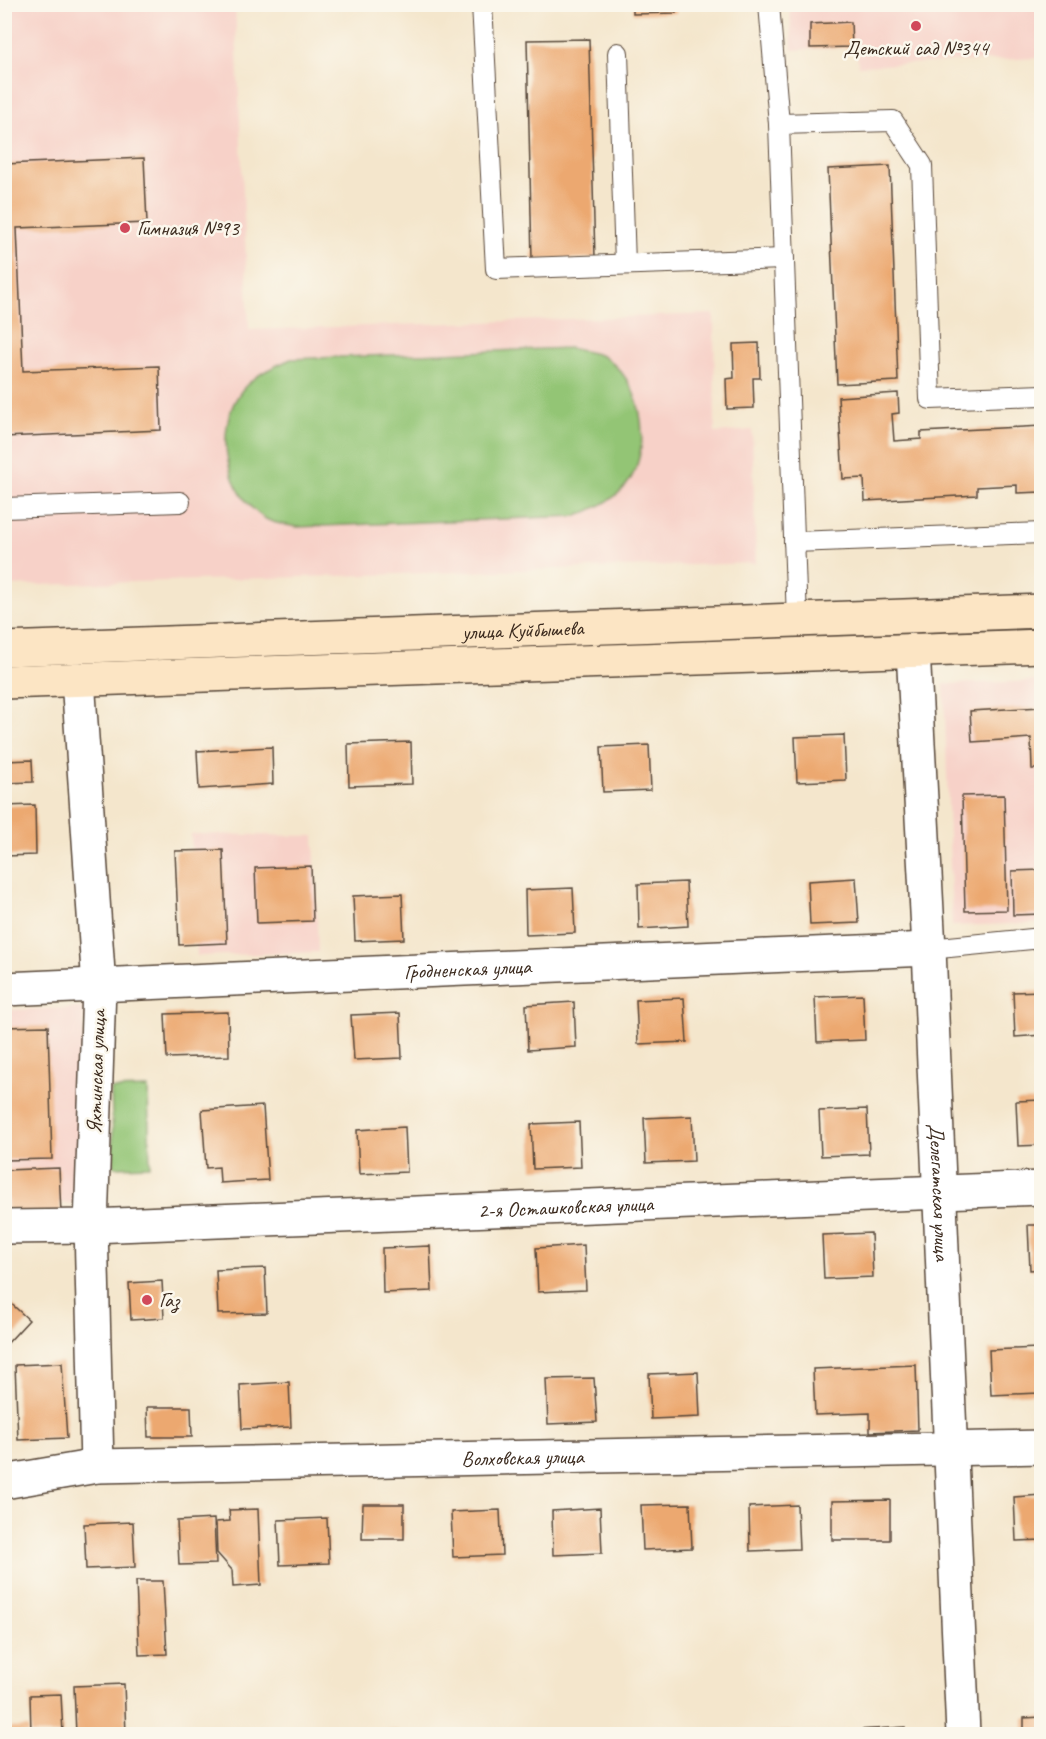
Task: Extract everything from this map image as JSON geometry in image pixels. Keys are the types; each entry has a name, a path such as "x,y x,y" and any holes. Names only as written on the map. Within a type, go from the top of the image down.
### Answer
{"main road":[{"name":"улица Куйбышева","path":"4,649 1041,611"},
{"path":"912,615 913,650"},
{"path":"77,646 78,679"},
{"name":"улица Куйбышева","path":"4,682 1041,646"}],"street":[{"name":"Делегатская улица","path":"913,650 929,949 963,1734"},
{"name":"Яхтинская улица","path":"78,679 99,987 91,1226 97,1466"},
{"name":"Гродненская улица","path":"4,990 929,949"},
{"name":"2-я Осташковская улица","path":"4,1227 91,1226 1041,1188"},
{"name":"Волховская улица","path":"4,1482 97,1466 950,1451 1041,1447"}],"lane":[{"path":"482,4 496,269 784,259"},
{"path":"769,4 779,124 797,620"},
{"path":"618,53 626,264"},
{"path":"779,124 893,121 922,165 930,399 1041,394"},
{"path":"4,508 180,502"},
{"path":"794,542 1041,533"},
{"path":"929,949 1041,938"}],"shaded area":[{"name":"Гимназия №93","path":"4,5 235,5 249,330 714,314 715,433 752,430 756,563 5,586"},
{"name":"Детский сад №344","path":"790,5 1041,5 1041,58 858,66 857,47 792,50"},
{"path":"1041,681 1041,923 952,926 944,684"},
{"path":"191,834 314,836 318,952 197,956"},
{"path":"84,1008 81,1203 5,1204 4,1010"}],"green space":[{"path":"570,348 595,353 616,366 635,395 642,430 637,465 625,487 606,502 577,516 297,527 266,519 253,509 234,480 228,463 226,446 231,411 238,396 262,373 291,359"},
{"path":"148,1088 150,1166 114,1167 111,1089"}],"building":[{"path":"633,4 676,4 676,13 633,14"},
{"path":"851,22 852,47 810,48 810,24"},
{"path":"589,39 595,258 532,260 527,40"},
{"path":"144,158 147,223 17,228 23,371 159,366 161,430 4,437 4,164"},
{"path":"890,166 898,381 837,384 828,169"},
{"path":"759,343 760,378 753,378 754,408 727,409 726,379 734,378 733,344"},
{"path":"898,393 899,413 892,414 894,441 921,439 921,432 1042,426 1042,492 1017,493 1017,485 977,487 977,495 865,501 864,478 843,479 838,397"},
{"path":"1042,707 1042,769 1032,769 1031,738 972,742 970,711"},
{"path":"844,735 846,780 797,782 795,737"},
{"path":"411,742 412,784 349,786 348,744"},
{"path":"649,745 651,790 603,792 601,747"},
{"path":"272,747 273,784 199,789 197,751"},
{"path":"32,760 33,782 4,783 4,761"},
{"path":"1004,795 1007,910 965,911 962,796"},
{"path":"35,805 36,855 4,856 4,806"},
{"path":"223,850 227,943 179,945 175,851"},
{"path":"311,866 313,921 257,923 255,868"},
{"path":"1042,870 1042,914 1013,915 1012,871"},
{"path":"856,878 859,923 810,925 808,881"},
{"path":"686,882 688,926 639,929 638,884"},
{"path":"573,888 575,933 526,935 525,890"},
{"path":"402,894 404,939 355,941 353,896"},
{"path":"1042,991 1042,1035 1015,1037 1013,992"},
{"path":"863,995 865,1040 817,1042 815,997"},
{"path":"684,998 687,1042 638,1044 636,1000"},
{"path":"574,1002 576,1047 528,1050 526,1005"},
{"path":"228,1012 229,1056 167,1058 165,1014"},
{"path":"400,1013 402,1058 354,1060 351,1015"},
{"path":"48,1026 52,1159 4,1160 4,1027"},
{"path":"1042,1100 1042,1145 1018,1146 1016,1101"},
{"path":"263,1106 268,1180 220,1183 219,1167 206,1168 202,1110"},
{"path":"867,1109 869,1154 821,1156 819,1111"},
{"path":"692,1116 694,1161 646,1163 644,1118"},
{"path":"579,1122 581,1167 533,1169 531,1124"},
{"path":"405,1127 407,1172 359,1174 357,1130"},
{"path":"59,1168 61,1214 8,1215 6,1170"},
{"path":"1028,1225 1042,1225 1042,1269 1030,1270"},
{"path":"871,1233 873,1277 824,1279 822,1235"},
{"path":"584,1245 586,1290 538,1292 536,1248"},
{"path":"430,1246 432,1291 383,1293 382,1248"},
{"path":"265,1268 267,1313 218,1314 216,1270"},
{"name":"Газ","path":"162,1281 164,1318 131,1320 129,1283"},
{"path":"4,1297 29,1320 4,1347"},
{"path":"1038,1348 1040,1393 991,1395 989,1350"},
{"path":"62,1363 67,1438 18,1440 15,1365"},
{"path":"916,1365 918,1430 870,1432 870,1413 815,1415 813,1369"},
{"path":"698,1372 700,1417 651,1419 649,1374"},
{"path":"594,1378 597,1422 548,1424 546,1379"},
{"path":"289,1382 291,1427 242,1429 240,1385"},
{"path":"147,1407 191,1407 192,1437 148,1437"},
{"path":"1042,1495 1042,1540 1016,1541 1014,1497"},
{"path":"890,1500 890,1540 832,1540 832,1501"},
{"path":"363,1504 404,1504 404,1539 362,1539"},
{"path":"690,1504 692,1548 643,1550 641,1505"},
{"path":"797,1505 799,1549 750,1551 749,1507"},
{"path":"600,1508 602,1553 553,1555 552,1511"},
{"path":"258,1509 261,1585 233,1587 232,1570 217,1553 216,1522 230,1521 229,1510"},
{"path":"500,1510 502,1555 453,1557 451,1512"},
{"path":"327,1518 329,1563 280,1565 278,1520"},
{"path":"214,1519 216,1564 179,1565 177,1521"},
{"path":"133,1522 135,1567 86,1569 84,1524"},
{"path":"136,1581 163,1581 167,1654 139,1655"},
{"path":"124,1684 126,1734 76,1734 74,1686"},
{"path":"61,1694 63,1734 31,1734 30,1695"},
{"path":"1042,1717 1042,1734 1024,1734 1024,1718"},
{"path":"29,1727 29,1734 5,1734 5,1728"},
{"path":"905,1727 905,1734 857,1734 857,1730"},
{"path":"398,1730 398,1734 349,1734 349,1733"},
{"path":"791,1731 791,1734 763,1734 763,1733"}],"place":[{"name":"Детский сад №344","path":"916,26"},
{"name":"Гимназия №93","path":"125,228"},
{"name":"Газ","path":"147,1300"}]}
